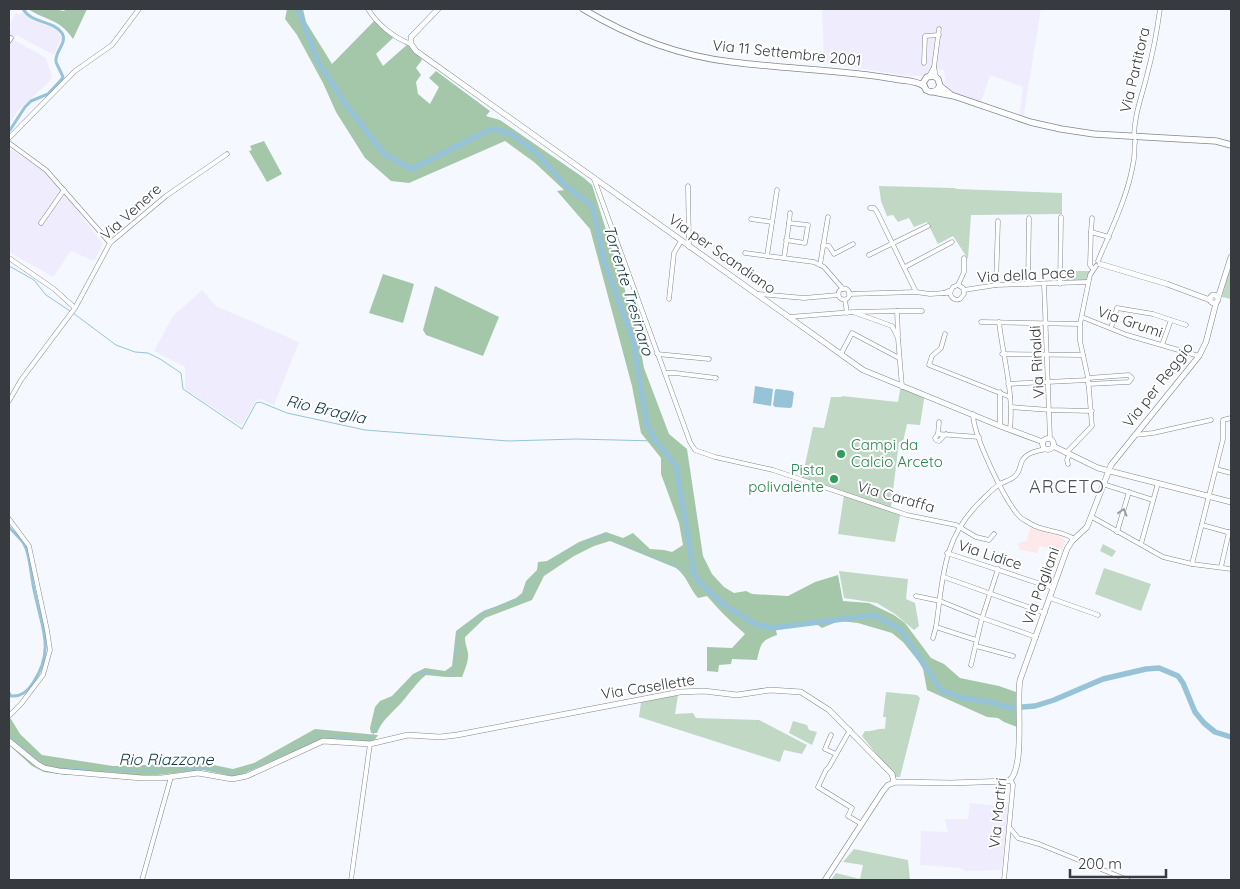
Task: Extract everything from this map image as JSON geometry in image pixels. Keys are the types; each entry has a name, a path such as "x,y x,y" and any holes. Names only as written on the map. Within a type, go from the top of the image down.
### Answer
{"main road":[{"name":"Via 11 Settembre 2001","path":"583,9 640,38 668,48 714,60 858,73 907,80 928,80 926,90 954,96 1046,126 1134,139 1202,140 1231,145"},
{"path":"928,80 939,81 940,86 934,92"},
{"name":"Via 11 Settembre 2001","path":"940,86 954,96"}],"street":[{"path":"9,138 75,71 112,45 139,9"},
{"name":"Via per Scandiano","path":"368,9 373,17 385,28 403,41 411,44 416,51 863,370 1043,442"},
{"path":"411,44 413,34 438,9"},
{"name":"Via Partitora","path":"1068,454 1092,426 1088,381 1080,341 1080,324 1088,282 1109,237 1131,176 1134,164 1136,116 1153,50 1160,9"},
{"path":"928,80 934,67 939,29"},
{"path":"924,63 925,36 939,35"},
{"path":"925,54 934,57"},
{"path":"9,142 46,170 110,244"},
{"name":"Via Venere","path":"9,401 21,380 73,311 110,244 166,196 227,154"},
{"name":"Via Caraffa","path":"593,177 692,447 700,452 773,470 907,516 952,524 976,537 990,540 994,534"},
{"path":"688,186 689,247"},
{"path":"41,224 64,190"},
{"path":"767,256 777,190"},
{"path":"870,208 874,208 877,212 916,292"},
{"path":"784,258 790,213"},
{"path":"820,264 828,217"},
{"path":"1060,284 1062,217"},
{"path":"1028,284 1029,218"},
{"path":"1092,218 1090,265 1097,265 1154,280 1213,299"},
{"path":"751,219 772,222"},
{"path":"996,285 998,221"},
{"path":"786,240 805,243 808,226 789,223"},
{"path":"869,255 928,226"},
{"path":"1091,232 1109,237"},
{"path":"669,299 674,253 681,241"},
{"path":"905,267 952,242"},
{"path":"823,245 829,246 834,254 853,244"},
{"path":"745,252 820,264 834,277 843,289 847,289 849,294"},
{"name":"Via per Reggio","path":"1108,470 1199,356 1206,342 1215,310 1213,299 1220,289 1231,257"},
{"path":"9,258 46,282 73,311"},
{"path":"849,294 916,292 930,294 950,292 954,286 958,285 964,272 964,258"},
{"name":"Via della Pace","path":"964,290 996,285 1088,282"},
{"name":"Via Rinaldi","path":"1044,284 1050,439"},
{"path":"950,292 954,299 958,300 964,296 964,290 958,285"},
{"path":"838,295 843,289"},
{"path":"756,293 804,298 838,295 845,300"},
{"path":"847,312 845,300 849,294"},
{"path":"771,304 774,296"},
{"path":"1111,328 1117,308 1153,314 1186,325"},
{"path":"897,311 902,387"},
{"path":"789,317 847,312 922,311"},
{"path":"853,312 892,326 898,338"},
{"name":"Via Grumi","path":"1082,317 1127,335 1199,356"},
{"path":"1162,345 1171,320"},
{"path":"981,322 1080,324"},
{"path":"999,322 1002,354 1010,397 1010,429"},
{"path":"841,354 852,333 899,358"},
{"path":"945,334 941,348 932,356 929,365 1010,397"},
{"path":"657,354 709,359"},
{"path":"1002,354 1083,355"},
{"path":"665,374 675,373 716,378"},
{"path":"1008,384 1088,381 1129,382 1132,378 1129,376 1088,381"},
{"path":"1000,392 1000,426"},
{"path":"1011,407 1092,411"},
{"path":"973,414 987,459 1012,505 1021,517 1034,525 1062,533 1074,539"},
{"path":"1192,564 1223,439 1222,423 1223,420 1231,418"},
{"path":"1135,436 1153,434 1211,420"},
{"path":"939,422 938,434 935,438 939,441 946,434"},
{"path":"938,434 979,437"},
{"path":"1043,450 1043,442 1046,439 1050,439 1053,446 1090,465 1231,502"},
{"path":"933,638 947,553 959,528 971,511 1000,484 1009,481 1016,475 1022,460 1027,455 1053,446"},
{"path":"1068,454 1068,464"},
{"path":"1216,469 1231,473"},
{"name":"Via Pagliani","path":"1019,689 1020,680 1067,549 1084,530 1092,517 1108,470"},
{"path":"1141,544 1158,483"},
{"path":"1103,484 1153,500"},
{"path":"1117,532 1129,492"},
{"path":"1092,517 1163,557 1192,564 1231,569"},
{"path":"9,520 29,546 50,650 43,675 21,704 9,716"},
{"path":"1202,525 1230,533 1221,567"},
{"name":"Via Lidice","path":"947,553 1053,588"},
{"path":"971,665 982,618 998,569"},
{"path":"944,577 1044,613"},
{"path":"916,596 940,601 1036,637"},
{"path":"1050,598 1098,614"},
{"path":"936,627 976,640"},
{"path":"976,646 1013,656"},
{"name":"Via Martiri","path":"1004,880 1010,828 1013,785 1011,780 1016,771 1020,728 1019,689"},
{"name":"Via Casellette","path":"9,741 34,762 48,769 129,777 171,777 202,773 238,779 323,741 370,744 408,735 457,735 680,692 704,691 737,695 770,690 801,692 828,710 892,774 894,782"},
{"path":"850,730 818,787 852,808 848,816 860,823"},
{"path":"831,734 825,749 836,754"},
{"path":"351,880 370,744"},
{"path":"142,880 171,777"},
{"path":"825,880 883,791 894,782 951,783 1011,780"},
{"path":"1010,828 1018,838 1039,844 1128,880"}],"shaded area":[{"path":"822,9 1041,9 1023,120 1019,118 1023,87 990,75 980,105 954,96 946,90 944,70 930,70 924,76 910,76 824,63"},
{"path":"22,12 36,22 53,27 61,38 54,55 16,35 14,40 46,58 52,77 17,111 9,126 9,32 12,28 9,26 16,13 20,15"},
{"path":"9,148 45,172 68,198 103,244 94,261 71,251 53,277 9,252"},
{"path":"202,290 216,306 299,342 274,405 260,399 256,401 241,426 185,389 185,367 154,351 173,316"},
{"path":"1030,528 1062,537 1065,540 1062,552 1039,546 1037,553 1020,550 1018,545 1027,540"},
{"path":"970,803 1010,807 1001,870 965,871 960,868 920,865 921,831 948,832 945,819 968,819"}],"green space":[{"path":"28,9 64,11 66,9 87,9 73,39 57,23"},
{"path":"287,9 303,9 306,22 332,64 375,20 394,37 376,54 383,66 409,43 422,60 416,68 421,75 416,82 418,94 430,104 439,87 429,78 436,71 490,111 486,116 500,120 592,185 629,303 638,335 644,368 669,434 687,449 703,556 712,574 724,587 734,593 746,591 752,594 788,596 815,582 838,575 843,601 869,603 894,615 905,623 931,658 944,664 960,678 999,686 1016,692 1017,727 998,718 987,717 927,690 923,669 903,642 892,633 858,623 839,621 822,628 816,624 776,630 777,635 767,639 762,644 757,660 732,659 731,664 719,665 718,672 707,671 707,647 732,648 745,634 707,596 698,598 683,575 676,568 610,541 594,546 574,556 544,576 532,600 485,618 465,637 468,656 462,677 426,675 385,720 377,733 371,733 370,728 375,707 380,701 392,696 413,674 425,668 445,671 452,666 456,631 480,613 516,598 522,593 526,581 537,570 538,562 547,561 579,542 606,532 623,538 633,533 650,549 672,552 683,545 679,523 661,474 661,458 641,433 632,386 590,229 557,191 564,190 534,162 505,141 409,183 391,181 365,158 336,112 323,83 297,35 285,19"},
{"path":"264,141 282,174 267,182 249,151 252,150 250,146"},
{"path":"879,186 1062,193 1062,214 971,215 968,259 953,236 938,244 927,222 914,227 909,218 898,222 893,215 887,216 881,201"},
{"path":"1065,271 1090,271 1086,280 1065,281"},
{"path":"1228,272 1231,272 1231,299 1222,297"},
{"path":"383,274 414,284 403,323 369,313"},
{"path":"435,286 499,317 483,356 426,335 423,330"},
{"path":"901,385 925,393 920,425 907,424 903,442 899,442 891,507 901,511 895,542 838,534 844,495 802,479 813,427 824,428 831,397 842,396 898,402"},
{"path":"1103,544 1116,551 1112,557 1100,551"},
{"path":"1104,568 1151,584 1141,611 1095,594"},
{"path":"839,571 908,579 906,599 915,603 919,626 914,630 895,614 877,603 844,598"},
{"path":"886,692 917,695 920,698 900,777 895,777 862,736 865,731 885,729 886,717 883,717"},
{"path":"678,695 675,714 693,713 696,718 759,720 807,745 802,754 784,750 780,762 639,717 641,702"},
{"path":"9,718 20,734 42,755 113,766 204,763 233,769 254,763 315,729 378,735 374,741 321,740 236,777 203,770 148,776 106,772 67,775 44,772 32,766 9,745"},
{"path":"793,721 807,725 809,730 817,732 812,745 789,733"},
{"path":"854,849 908,860 910,880 831,880 836,873 860,879 863,865 843,862"}],"water":[{"path":"755,386 773,389 771,406 753,403"},
{"path":"775,390 794,393 792,407 775,407 773,405"}],"waterway":[{"path":"10,130 25,107 31,101 48,94 63,77 56,62 63,40 62,33 53,26 27,14 23,9"},
{"name":"Torrente Tresinaro","path":"298,9 318,62 347,106 384,154 412,169 491,129 510,133 535,152 567,187 590,204 594,213 604,261 633,340 647,425 656,441 676,466 694,574 699,582 724,605 755,624 772,628 874,615 901,630 941,690 962,698 991,702 1010,708 1035,706 1103,679 1146,669 1159,668 1178,676 1183,683 1195,712 1204,723 1215,732 1231,737"},
{"name":"Rio Braglia","path":"9,266 34,280 46,295 70,311"},
{"name":"Rio Braglia","path":"73,313 116,345 135,352 148,353 181,373 183,389 242,429 256,403 260,402 287,413 365,430 508,441 576,439 656,441"},
{"path":"9,527 23,542 28,553 45,639 44,660 33,683 29,689 18,696 11,696 9,693"},
{"name":"Rio Riazzone","path":"58,768 139,771 204,768 240,774 317,735 369,738 373,735 381,709 396,698 419,672 444,674 451,672 455,665 458,633 484,611 522,599 535,578 572,548 604,536 694,574"},
{"name":"Rio Riazzone","path":"9,735 44,765"}],"place":[{"name":"Campi da Calcio Arceto","path":"841,454"},
{"name":"Pista polivalente","path":"834,479"}],"district":[{"name":"ARCETO","path":"1067,487"}]}
